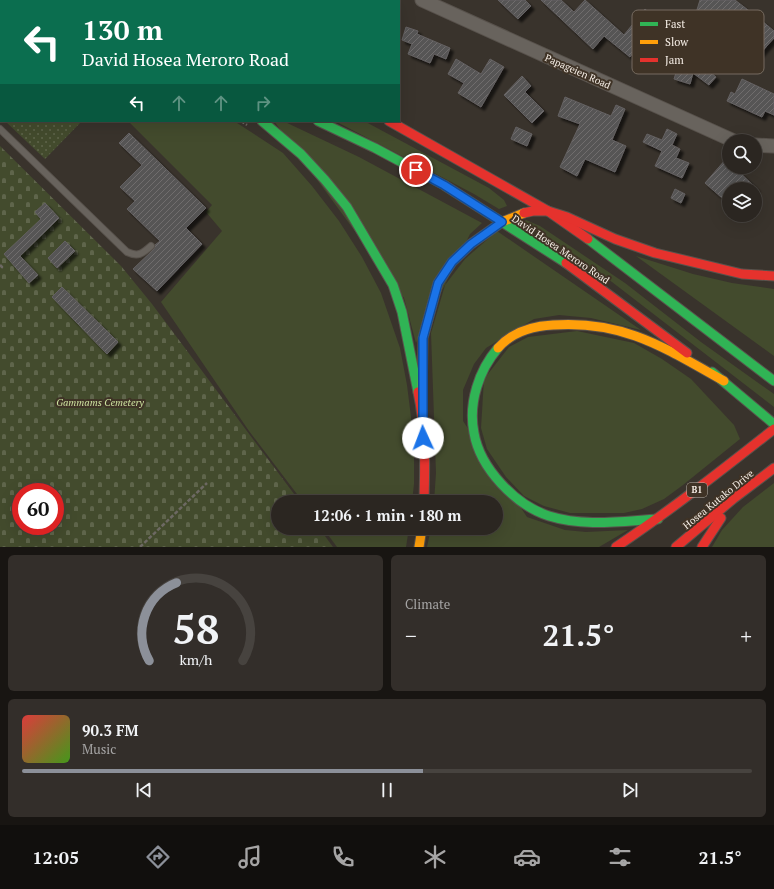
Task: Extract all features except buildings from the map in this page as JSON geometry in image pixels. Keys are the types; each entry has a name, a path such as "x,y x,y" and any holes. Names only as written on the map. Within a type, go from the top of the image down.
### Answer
{"main road":[{"path":"263,122 301,154 325,180 347,207 386,272 393,285 402,312 422,409"},
{"name":"David Hosea Meroro Road","path":"320,122 375,148 444,185 559,258 724,381 774,424"},
{"path":"391,122 548,211 577,231 774,381"},
{"path":"424,495 425,467 422,409 423,338 438,283 452,262 471,244 502,222 526,212 548,211 567,217 615,239 655,253 742,274 774,276"},
{"path":"658,519 594,523 570,520 554,517 533,509 510,493 494,475 482,455 474,434 472,412 475,394 487,362 495,351 510,336 526,330 565,324 598,326 626,332 648,340 724,381"},
{"name":"Hosea Kutako Drive","path":"616,547 692,494 774,429"},
{"name":"Hosea Kutako Drive","path":"676,547 733,499 774,468"},
{"path":"702,547 733,499"},
{"path":"419,547 421,535"}],"street":[{"name":"Papageien Road","path":"427,1 722,136"},
{"path":"762,146 774,146"}],"lane":[{"path":"0,129 127,252 133,255 139,254 151,246"}],"path":[{"path":"242,122 249,127"},
{"path":"0,265 2,267 0,269"},
{"path":"140,547 207,482"}],"green space":[{"path":"6,122 81,122 45,159"},
{"path":"129,122 236,122 283,153 312,186 339,221 362,257 381,293 400,348 407,385 414,441 413,495 298,495 249,431 161,302 222,231 206,212 212,205"},
{"path":"275,122 285,122 359,157 482,223 470,234 416,343 404,298"},
{"path":"337,122 366,122 489,188 504,200 507,206 499,209 474,194"},
{"name":"Gammams Cemetery","path":"0,146 121,266 152,304 295,495 271,495 271,535 324,535 333,547 0,547"},
{"path":"526,220 540,226 625,283 701,342 774,394 774,407 612,282 526,225 524,222"},
{"path":"497,231 641,330 591,318 559,315 534,319 486,348 474,364 463,390 463,421 527,517 565,530 586,532 628,530 599,547 427,547 430,535 503,535 503,495 434,495 436,473 431,333 445,285 465,259"},
{"path":"636,256 693,274 732,283 774,289 774,356"},
{"path":"577,331 634,343 662,359 691,379 734,425 740,439 664,499 642,509 624,513 570,513 544,506 524,496 506,477 487,449 481,428 484,379 509,347 528,337"},
{"path":"774,483 774,547 712,547 722,530 743,507"},
{"path":"328,535 408,535 406,547 337,547"}],"traffic: fast":[{"path":"263,122 301,154 347,207 393,285 402,312 418,392"},
{"path":"320,122 375,148 444,185 566,263"},
{"path":"588,239 774,381"},
{"path":"498,348 485,366 480,377 474,399 473,422 474,433 483,459 501,484 536,511 562,519 589,522 617,522 658,519"},
{"path":"712,372 774,424"}],"traffic: slow":[{"path":"422,409 423,338 438,283 452,262 471,244 502,222 524,213"},
{"path":"498,348 516,334 530,328 553,325 601,327 623,332 663,347 724,381"},
{"path":"419,547 421,535"}],"traffic: jam":[{"path":"391,122 548,211 588,239"},
{"path":"524,213 533,211 548,211 567,217 615,239 655,253 742,274 774,276"},
{"path":"566,263 687,353"},
{"path":"418,392 424,433 424,495"},
{"path":"616,547 716,475 774,429"},
{"path":"676,547 733,499 774,468"},
{"path":"702,547 721,518"}],"route":[{"path":"416,170 444,185 502,222 471,244 452,262 438,283 423,338 423,438"}]}
